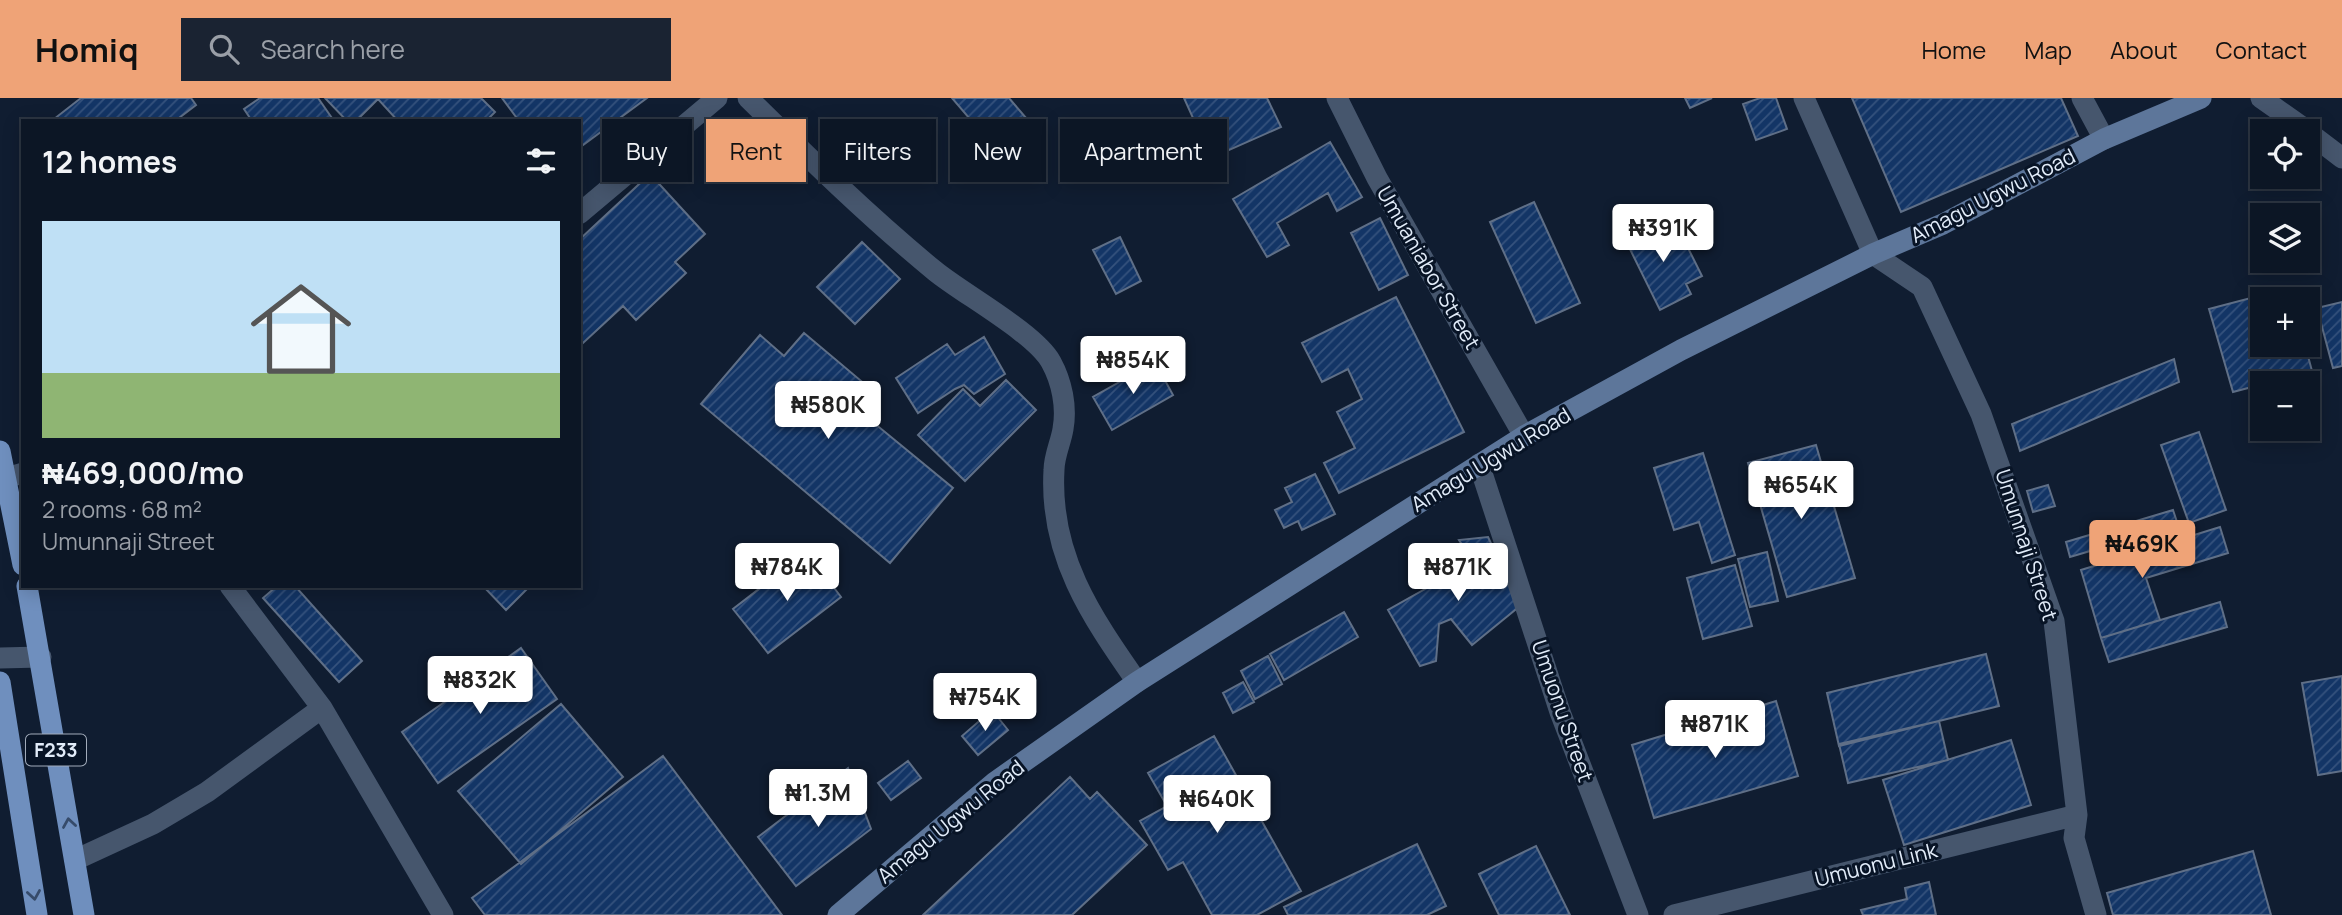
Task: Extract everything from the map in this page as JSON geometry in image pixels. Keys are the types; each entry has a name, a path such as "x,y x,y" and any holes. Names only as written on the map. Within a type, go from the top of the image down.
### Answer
{"main road":[{"path":"0,452 14,476 21,545"},
{"name":"F233","path":"27,588 84,915"},
{"name":"F233","path":"0,682 37,915"}],"street":[{"path":"581,212 717,98"},
{"path":"748,98 820,169 935,271 1033,342 1050,361 1065,400 1064,427 1054,469 1059,536 1065,558 1090,615 1137,682"},
{"name":"Umuaniabor Street","path":"1337,98 1377,178 1524,436"},
{"path":"1804,98 1873,254"},
{"path":"2082,98 2104,139"},
{"name":"Amagu Ugwu Road","path":"838,915 995,782 1137,682 1219,633 1524,436 1681,351 1873,254 1943,223 2104,139 2201,98"},
{"path":"2261,98 2290,119"},
{"path":"2320,141 2342,158"},
{"name":"Umunnaji Street","path":"1873,254 1922,287 1981,414 2020,518 2054,621 2077,815 2074,838 2096,915"},
{"name":"Umuonu Street","path":"1479,464 1560,712 1638,915"},
{"path":"232,588 322,708 443,915"},
{"path":"0,658 41,657"},
{"path":"75,860 153,824 207,792 322,708"},
{"name":"Umuonu Link","path":"1674,915 2077,815"}],"building":[{"path":"81,98 191,98 196,105 178,119 54,119"},
{"path":"260,98 318,98 333,119 251,119 244,109"},
{"path":"325,98 481,98 495,112 488,119 396,119 378,99 358,119 345,119"},
{"path":"502,98 647,98 618,119 602,119 602,131 581,147 581,119 518,119"},
{"path":"952,98 1009,98 1026,118 1025,119 970,119"},
{"path":"1184,98 1267,98 1281,127 1227,151 1227,119 1193,119"},
{"path":"1685,98 1712,98 1690,108"},
{"path":"1760,98 1776,98 1787,129 1756,140 1743,104"},
{"path":"1852,98 2061,98 2078,136 1901,212"},
{"path":"1330,142 1362,197 1337,211 1328,193 1277,223 1289,245 1267,257 1233,199"},
{"path":"641,182 657,182 705,234 675,262 686,273 636,320 623,306 583,343 581,238"},
{"path":"1534,202 1580,303 1536,323 1490,222"},
{"path":"1380,218 1408,275 1379,290 1351,233"},
{"path":"1652,221 1662,241 1680,232 1702,276 1686,284 1691,294 1660,310 1623,235"},
{"path":"1120,237 1141,281 1116,294 1093,250"},
{"path":"862,242 900,279 855,324 817,287"},
{"path":"1396,297 1464,432 1339,493 1324,463 1355,448 1337,412 1362,399 1348,369 1322,382 1302,343"},
{"path":"2250,298 2250,357 2308,357 2312,371 2250,371 2250,387 2233,392 2209,309"},
{"path":"2342,302 2342,366 2333,368 2320,319 2320,307"},
{"path":"804,333 879,396 863,414 953,488 890,563 701,404 760,335 784,356"},
{"path":"984,337 1005,374 974,394 964,385 955,389 918,413 896,378 947,344 955,355"},
{"path":"2174,359 2179,382 2020,451 2012,424"},
{"path":"1155,362 1173,395 1112,430 1093,397"},
{"path":"1006,380 1036,410 965,481 918,435 963,389 980,406"},
{"path":"2199,432 2226,510 2189,523 2161,445"},
{"path":"1816,445 1855,578 1787,597 1748,463"},
{"path":"1703,453 1735,555 1712,563 1699,522 1674,530 1654,468"},
{"path":"1315,474 1335,514 1302,530 1298,521 1284,528 1275,510 1292,502 1285,488"},
{"path":"2048,485 2055,506 2033,512 2027,491"},
{"path":"2173,510 2178,525 2070,557 2066,542"},
{"path":"2220,527 2228,553 2146,578 2160,620 2101,638 2081,570"},
{"path":"1488,537 1520,606 1472,645 1451,619 1439,624 1436,661 1420,666 1388,610 1473,562 1459,540"},
{"path":"807,552 841,597 768,653 733,609"},
{"path":"1767,552 1778,601 1750,607 1738,559"},
{"path":"1735,565 1752,626 1703,639 1687,578"},
{"path":"275,588 297,588 362,661 339,682 263,598"},
{"path":"485,588 528,588 506,610"},
{"path":"2220,602 2227,627 2109,662 2101,638"},
{"path":"1344,612 1358,637 1284,680 1270,654"},
{"path":"521,648 557,699 438,783 402,732"},
{"path":"1986,654 1999,706 1839,746 1827,693"},
{"path":"1268,656 1282,684 1255,699 1241,671"},
{"path":"2342,676 2342,771 2318,775 2302,683"},
{"path":"1243,682 1254,702 1233,713 1223,693"},
{"path":"1776,701 1798,776 1654,818 1632,745"},
{"path":"561,704 623,777 521,864 458,791"},
{"path":"992,710 1008,730 978,755 962,736"},
{"path":"1939,721 1948,760 1848,783 1839,744"},
{"path":"1214,736 1301,891 1257,915 1212,915 1183,862 1168,870 1140,821 1167,806 1148,773"},
{"path":"2011,740 2031,805 1904,845 1883,780"},
{"path":"663,756 782,915 485,915 472,898"},
{"path":"908,761 921,778 891,800 878,783"},
{"path":"848,768 871,829 796,886 758,837"},
{"path":"1070,777 1090,799 1097,792 1147,845 1072,915 923,915"},
{"path":"1417,844 1446,906 1427,915 1288,915 1284,907"},
{"path":"1536,846 1570,915 1499,915 1479,874"},
{"path":"2253,851 2271,915 2113,915 2107,893"},
{"path":"1929,882 1936,915 1863,915 1861,910 1907,899 1905,888"}]}
